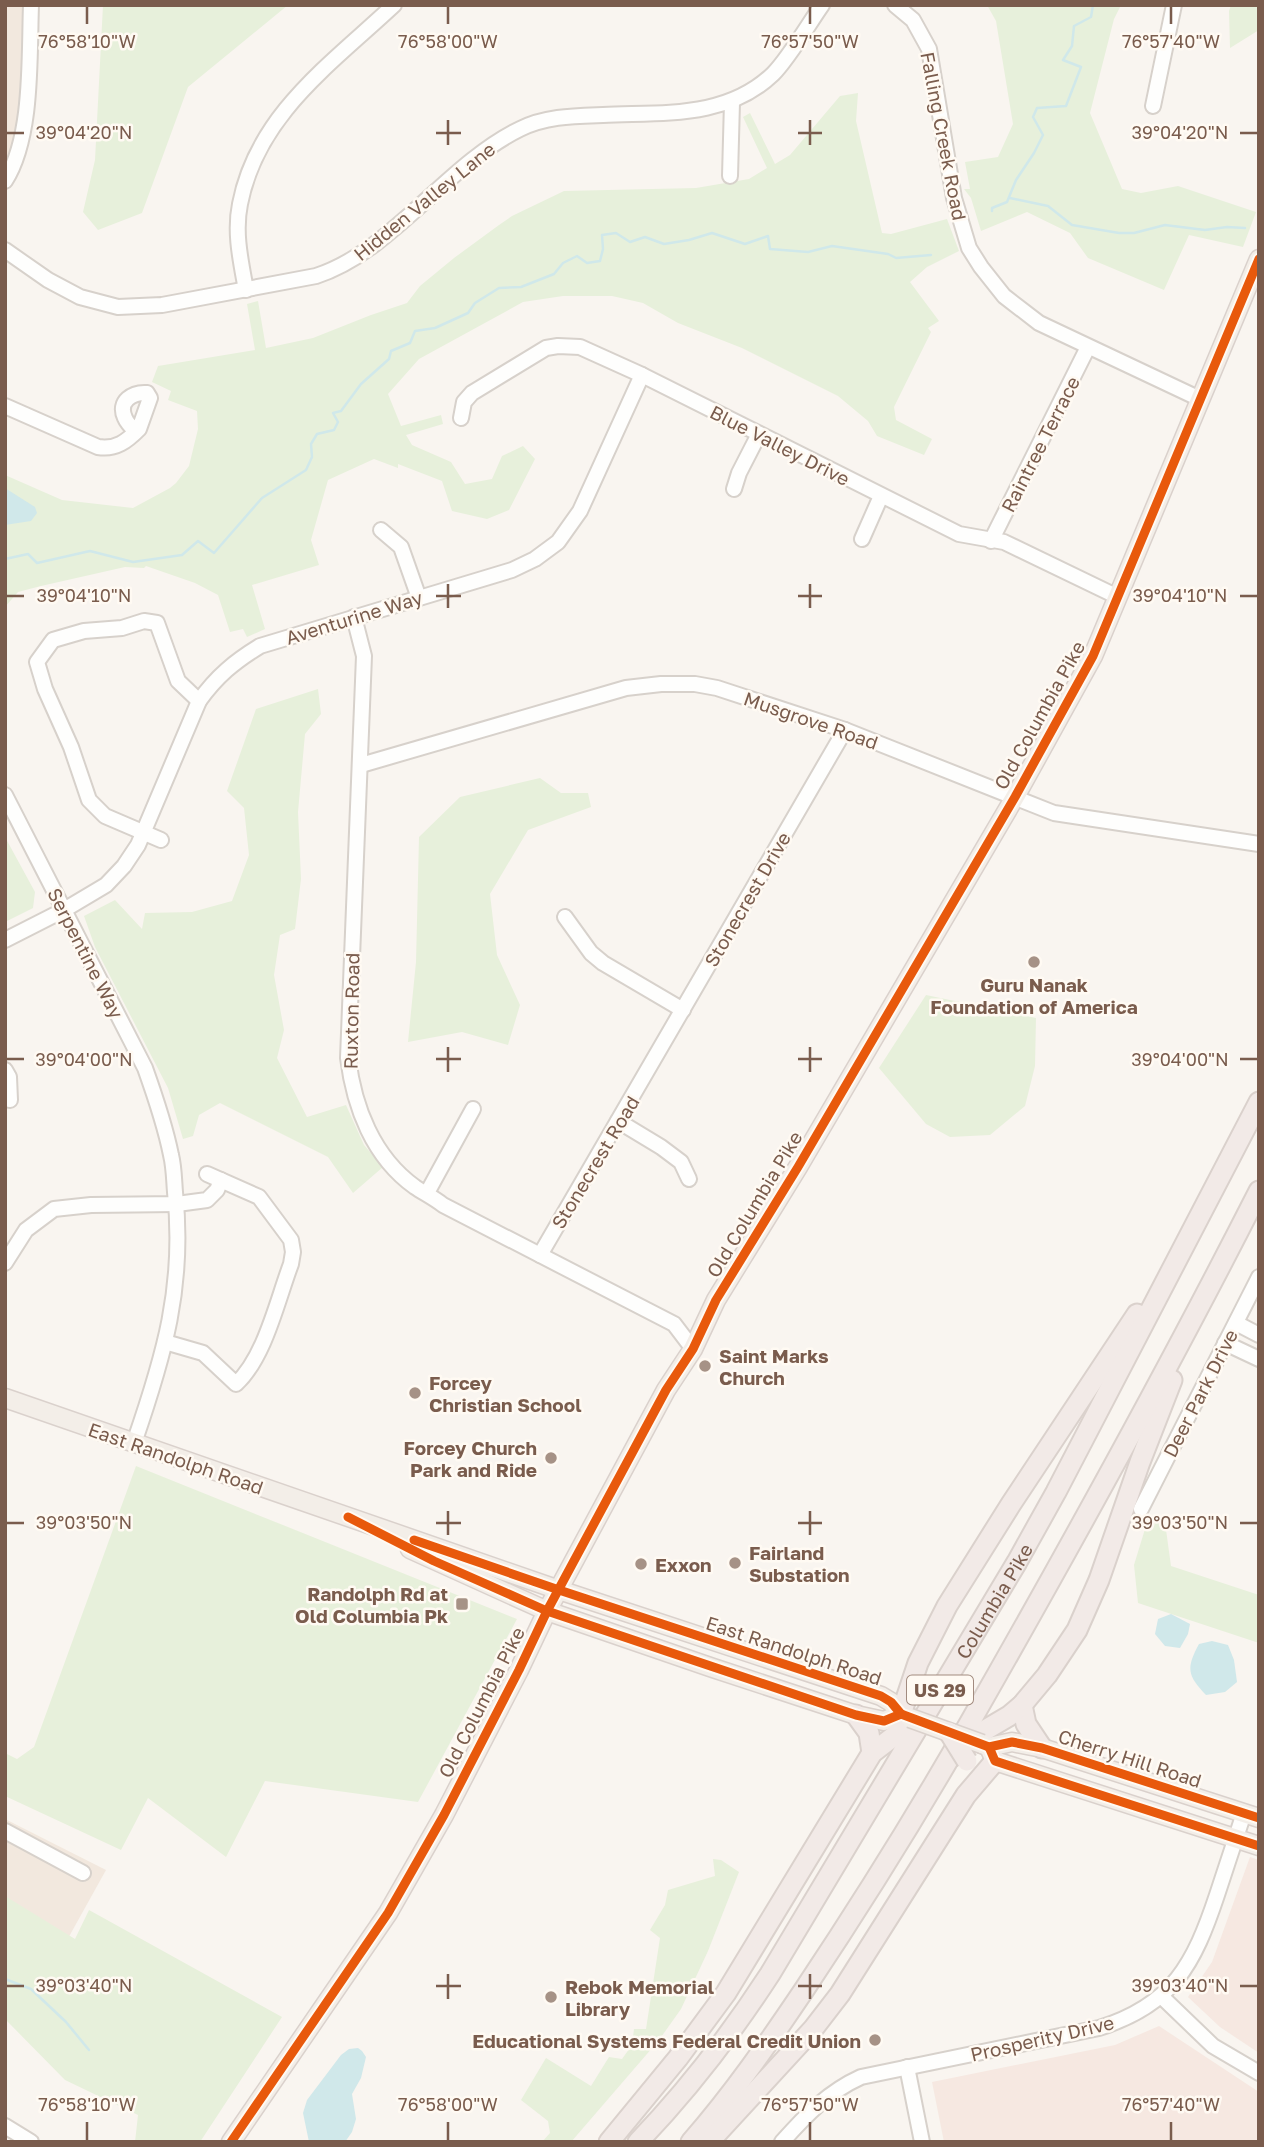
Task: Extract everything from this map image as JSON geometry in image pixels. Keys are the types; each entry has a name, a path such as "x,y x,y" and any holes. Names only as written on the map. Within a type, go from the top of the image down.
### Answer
{"highway":[{"name":"Columbia Pike","path":"638,2142 701,2071 746,2011 1017,1562 1203,1213 1259,1102"},
{"name":"Columbia Pike","path":"691,2142 766,2047 858,1911 938,1778 1023,1630 1203,1300 1259,1191"},
{"path":"609,2142 678,2058 726,1993 872,1753 908,1720 918,1663 947,1606 1203,1213"},
{"path":"709,2142 790,2055 840,1994 966,1795 993,1726 1021,1705 1062,1654 1077,1630 1099,1580 1140,1462 1203,1300"},
{"path":"1021,1705 1026,1724 1042,1748"},
{"path":"856,1715 869,1733 872,1753"},
{"path":"949,1732 967,1761 971,1774 966,1795"}],"main road":[{"name":"Old Columbia Pike","path":"231,2142 388,1913 444,1815 547,1611 666,1390 693,1349 716,1300 798,1167 1015,797 1093,656 1259,259"},
{"name":"East Randolph Road","path":"5,1398 559,1590 881,1696 891,1702 908,1720"},
{"name":"East Randolph Road","path":"348,1517 434,1561 547,1611 856,1715 884,1721 908,1720"},
{"name":"Cherry Hill Road","path":"908,1720 949,1732 984,1748 1259,1846"},
{"name":"Cherry Hill Road","path":"984,1748 1012,1742 1042,1748 1251,1815"}],"street":[{"path":"5,181 17,160 22,143 26,115 31,5"},
{"path":"246,290 238,243 239,206 252,161 273,124 296,97 394,5"},
{"name":"Hidden Valley Lane","path":"5,250 48,280 80,297 118,307 162,305 316,276 337,269 376,243 489,146 523,127 558,117 706,110 752,92 775,73 822,5"},
{"name":"Falling Creek Road","path":"895,5 913,20 929,49 954,198 970,248 981,267 1004,296 1039,323 1200,399"},
{"path":"1153,106 1174,5"},
{"path":"730,176 732,102"},
{"name":"Blue Valley Drive","path":"461,418 464,402 472,393 546,348 580,347 642,375 958,534 1004,542 1118,597"},
{"name":"Raintree Terrace","path":"991,541 1088,347"},
{"name":"Aventurine Way","path":"5,940 65,910 106,885 124,866 138,845 199,701 212,683 234,662 260,646 512,570 535,559 558,542 580,510 642,375"},
{"path":"5,406 98,447 109,449 127,441 136,432"},
{"path":"734,489 759,434"},
{"path":"862,539 881,496"},
{"path":"381,530 401,547 419,598"},
{"name":"Ruxton Road","path":"354,617 364,656 348,1058 356,1104 373,1141 395,1168 443,1205 674,1324 693,1349"},
{"path":"161,840 106,816 89,800 37,662 52,640 84,631 122,628 144,621 157,623 178,681 199,701"},
{"name":"Musgrove Road","path":"361,765 626,688 695,684 718,688 845,730 1054,813 1259,844"},
{"name":"Stonecrest Drive","path":"650,1069 845,730"},
{"name":"Serpentine Way","path":"5,794 145,1068 172,1157 177,1204 176,1288 159,1370 134,1443"},
{"path":"565,917 591,953 603,963 683,1010"},
{"name":"Stonecrest Road","path":"540,1255 650,1069"},
{"path":"5,1070 9,1077 10,1100"},
{"path":"427,1193 473,1109"},
{"path":"618,1121 681,1162 689,1179"},
{"path":"165,1342 203,1353 236,1384 258,1356 291,1264 291,1240 259,1196 207,1174"},
{"path":"5,1263 26,1230 54,1209 91,1205 177,1204 207,1200 222,1180"},
{"name":"Deer Park Drive","path":"1141,1509 1259,1278"},
{"path":"1236,1323 1259,1335"},
{"path":"1224,1343 1259,1359"},
{"name":"Prosperity Drive","path":"782,2142 809,2112 835,2091 861,2077 1099,2028 1129,2017 1161,1996 1181,1974 1199,1944 1235,1839 1251,1815"},
{"path":"5,1831 83,1873"},
{"path":"1161,1996 1213,2046 1259,2073"},
{"path":"907,2067 922,2142"},
{"path":"5,2126 31,2142"}],"shaded area":[{"path":"5,5 31,5 26,115 5,181"},
{"path":"5,1819 106,1870 66,1942 5,1912"},
{"path":"1250,1857 1259,1860 1259,2053 1220,2027 1188,1997 1212,1962"},
{"path":"1159,2026 1259,2092 1259,2142 944,2142 932,2082 1115,2045"}],"green space":[{"path":"103,5 288,5 188,87 142,213 98,230 83,212 95,160"},
{"path":"987,5 1121,5 1114,19 1090,113 1122,189 1141,193 1178,186 1256,212 1243,247 1189,235 1164,290 1088,258 1070,233 1027,212 981,231 971,198 964,189 970,189 965,162 998,157 1013,124 996,21"},
{"path":"1231,5 1259,5 1259,30 1230,48 1229,11"},
{"path":"858,93 856,121 882,233 891,234 947,219 959,251 927,267 910,282 939,321 928,328 931,332 894,407 896,420 932,439 924,455 877,436 868,421 838,396 742,348 678,323 643,303 612,296 563,296 523,302 419,359 388,394 401,426 441,415 443,424 406,435 412,445 451,462 465,484 492,479 502,456 523,446 535,459 509,510 487,519 452,511 442,481 398,464 398,468 374,459 328,480 311,540 319,565 252,585 265,629 247,637 243,629 230,632 218,595 195,583 146,566 125,567 18,592 5,607 5,475 62,500 133,508 170,488 189,466 198,429 197,411 168,400 171,391 152,382 158,366 255,350 247,304 258,301 266,348 313,338 407,303 420,286 499,225 564,191 696,188 749,179 767,168 743,117 750,113 775,164 790,155 840,96"},
{"path":"318,689 321,714 305,734 298,812 301,879 295,929 280,935 274,975 284,1030 277,1058 307,1117 346,1105 364,1145 383,1167 353,1193 328,1157 220,1103 199,1115 193,1136 183,1139 168,1088 95,947 84,916 115,900 142,929 145,913 192,912 232,901 249,855 244,808 227,791 256,709"},
{"path":"540,778 561,793 588,793 591,807 528,830 490,894 497,955 520,1005 508,1045 462,1032 408,1042 416,962 419,837 460,797"},
{"path":"5,837 35,892 33,908 5,922"},
{"path":"926,995 1036,1018 1035,1066 1025,1106 990,1135 950,1137 926,1124 879,1068"},
{"path":"136,1466 517,1619 418,1802 265,1781 226,1857 148,1798 121,1850 5,1796 5,1753 17,1759 34,1747"},
{"path":"1164,1515 1171,1566 1259,1595 1259,1643 1138,1603 1134,1565 1149,1516"},
{"path":"713,1859 721,1860 739,1872 708,1951 681,2009 659,2040 571,2142 542,2142 550,2133 548,2121 521,2100 546,2058 591,2086 609,2057 622,2059 632,2045 634,2029 646,2029 660,1938 650,1930 665,1905 668,1890 715,1876"},
{"path":"5,1896 75,1939 89,1910 282,2017 200,2142 135,2142 138,2115 65,2080 5,2019"}],"water":[{"path":"5,488 35,507 37,513 31,521 5,525"},
{"path":"1171,1614 1190,1624 1180,1648 1165,1646 1155,1634 1158,1619"},
{"path":"1212,1641 1228,1645 1234,1660 1237,1682 1225,1692 1206,1695 1195,1682 1190,1665 1199,1644"},
{"path":"358,2048 366,2057 361,2078 352,2094 356,2119 352,2132 345,2142 309,2142 303,2113 307,2100 341,2055 349,2049"}],"waterway":[{"path":"992,211 992,208 1007,202 1016,180 1043,135 1033,117 1037,108 1066,106 1081,67 1063,60 1072,46 1074,26 1091,17 1093,5"},
{"path":"1010,198 1048,206 1072,225 1119,233 1134,233 1165,225 1205,230 1245,228"},
{"path":"5,559 28,554 37,563 90,551 133,562 182,555 198,541 214,553 262,498 306,470 312,457 311,444 317,434 334,430 338,422 333,413 341,411 361,384 389,359 391,351 410,343 415,331 435,328 468,313 475,303 499,288 521,287 554,274 563,263 577,256 587,263 600,261 602,235 616,233 630,242 645,237 664,244 712,233 745,244 768,236 770,249 808,252 832,246 888,254 896,258 931,255"},
{"path":"5,1979 31,1989 66,2022 89,2050"}],"cycle path":[{"path":"231,2142 388,1913 444,1815 547,1611 666,1390 693,1349 716,1300 798,1167 1015,797 1093,656 1259,259"},
{"path":"348,1517 434,1561 547,1611 856,1715 884,1721 901,1714"},
{"path":"414,1540 881,1696 891,1702 901,1714"},
{"path":"901,1714 989,1747 1012,1742 1042,1748 1259,1818"},
{"path":"989,1747 995,1761 1259,1846"}],"place":[{"name":"Guru Nanak Foundation of America","path":"1034,962"},
{"name":"Saint Marks Church","path":"705,1366"},
{"name":"Forcey Christian School","path":"415,1393"},
{"name":"Forcey Church Park and Ride","path":"551,1458"},
{"name":"Fairland Substation","path":"735,1563"},
{"name":"Exxon","path":"641,1564"},
{"name":"Randolph Rd at Old Columbia Pk","path":"462,1604"},
{"name":"Rebok Memorial Library","path":"551,1997"},
{"name":"Educational Systems Federal Credit Union","path":"875,2040"}]}
